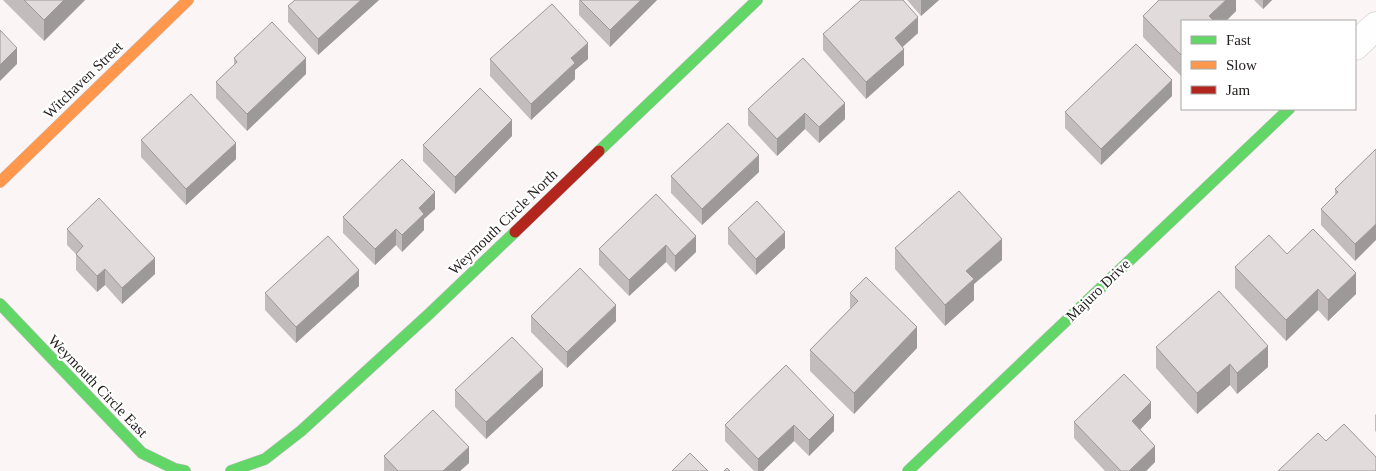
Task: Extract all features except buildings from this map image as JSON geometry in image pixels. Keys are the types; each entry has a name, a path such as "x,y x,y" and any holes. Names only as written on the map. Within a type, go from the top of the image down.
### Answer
{"street":[{"name":"Witchaven Street","path":"0,182 188,0"},
{"name":"Weymouth Circle North","path":"231,471 265,459 302,431 429,314 756,0"},
{"path":"1356,45 1376,26"},
{"name":"Majuro Drive","path":"908,471 1288,110"},
{"name":"Weymouth Circle East","path":"0,304 142,453 175,469 185,471"}],"traffic: fast":[{"path":"599,151 757,0"},
{"path":"908,471 1288,110"},
{"path":"231,471 265,459 301,431 515,232"},
{"path":"0,304 142,453 175,469 185,471"}],"traffic: slow":[{"path":"0,182 188,0"}],"traffic: jam":[{"path":"515,232 599,151"}]}
